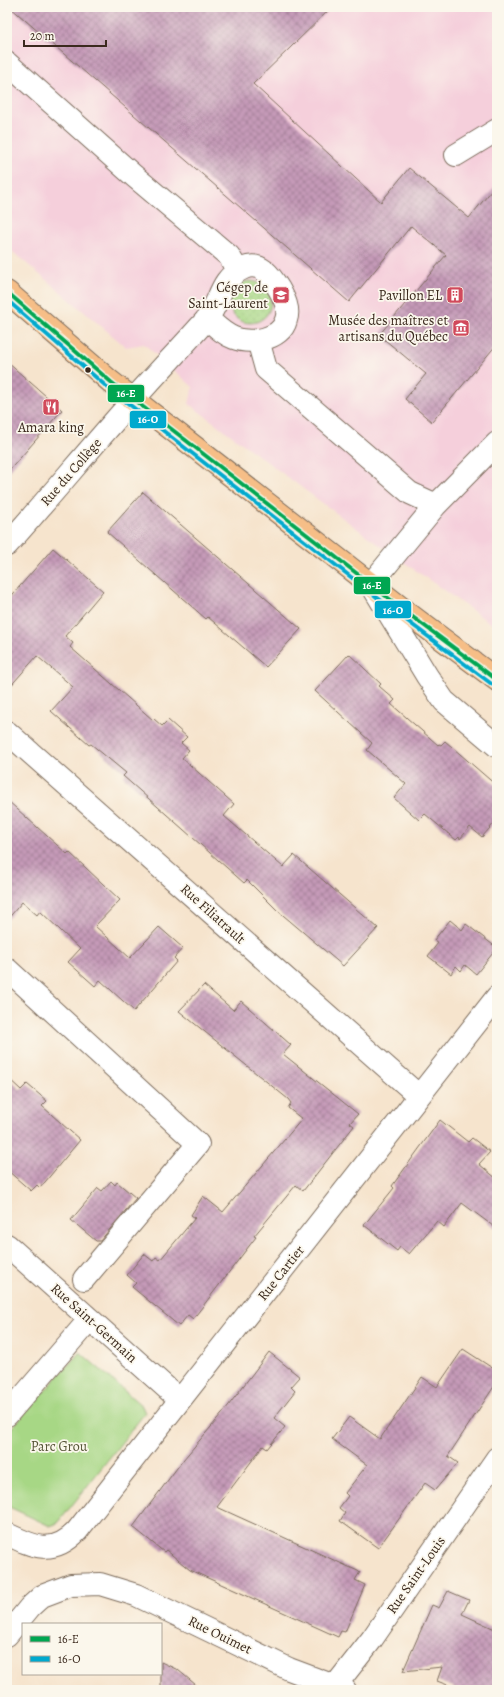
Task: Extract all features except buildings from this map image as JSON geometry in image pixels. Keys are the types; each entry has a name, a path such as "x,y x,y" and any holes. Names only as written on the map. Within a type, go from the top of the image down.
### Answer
{"main road":[{"path":"7,292 102,375 497,680"}],"street":[{"path":"7,63 134,176 229,256 238,271"},
{"path":"456,155 497,130"},
{"path":"253,266 261,268 268,272 283,296 287,307 286,322 274,334 258,340 234,338 223,332 207,318 222,288 238,271 246,267 253,266"},
{"name":"Rue du Collège","path":"7,545 207,318"},
{"path":"258,340 266,369 410,493 436,505"},
{"path":"497,443 436,505 371,584 444,701 497,746"},
{"name":"Rue Filiatrault","path":"7,732 419,1096"},
{"path":"7,969 198,1144 84,1279"},
{"name":"Rue Cartier","path":"7,1534 37,1547 44,1548 60,1545 69,1540 77,1532 497,997"},
{"name":"Rue Saint-Germain","path":"7,1245 180,1400"},
{"path":"7,1415 89,1320"},
{"name":"Rue Saint-Louis","path":"337,1689 497,1458"},
{"name":"Rue Ouimet","path":"7,1635 37,1600 45,1595 71,1585 100,1584 123,1590 337,1689"}],"shaded area":[{"name":"Cégep de Saint-Laurent","path":"7,7 497,7 497,628 367,536 189,404 193,387 144,344 126,347 7,247"}],"green space":[{"path":"246,281 254,281 262,284 268,290 271,302 268,314 262,320 254,323 246,323 238,320 232,314 229,306 229,298 232,290 238,284"},
{"name":"Parc Grou","path":"80,1352 142,1406 145,1413 58,1523 50,1526 7,1506 7,1433"}],"transit line":[{"name":"16-E","path":"7,292 111,382 414,618 497,680"},
{"name":"16-O","path":"7,300 107,387 410,623 493,685"}],"place":[{"name":"Cégep de Saint-Laurent","path":"281,295"},
{"name":"Pavillon EL","path":"455,295"},
{"name":"Musée des maîtres et artisans du Québec","path":"461,328"},
{"name":"Amara king","path":"51,407"}]}
